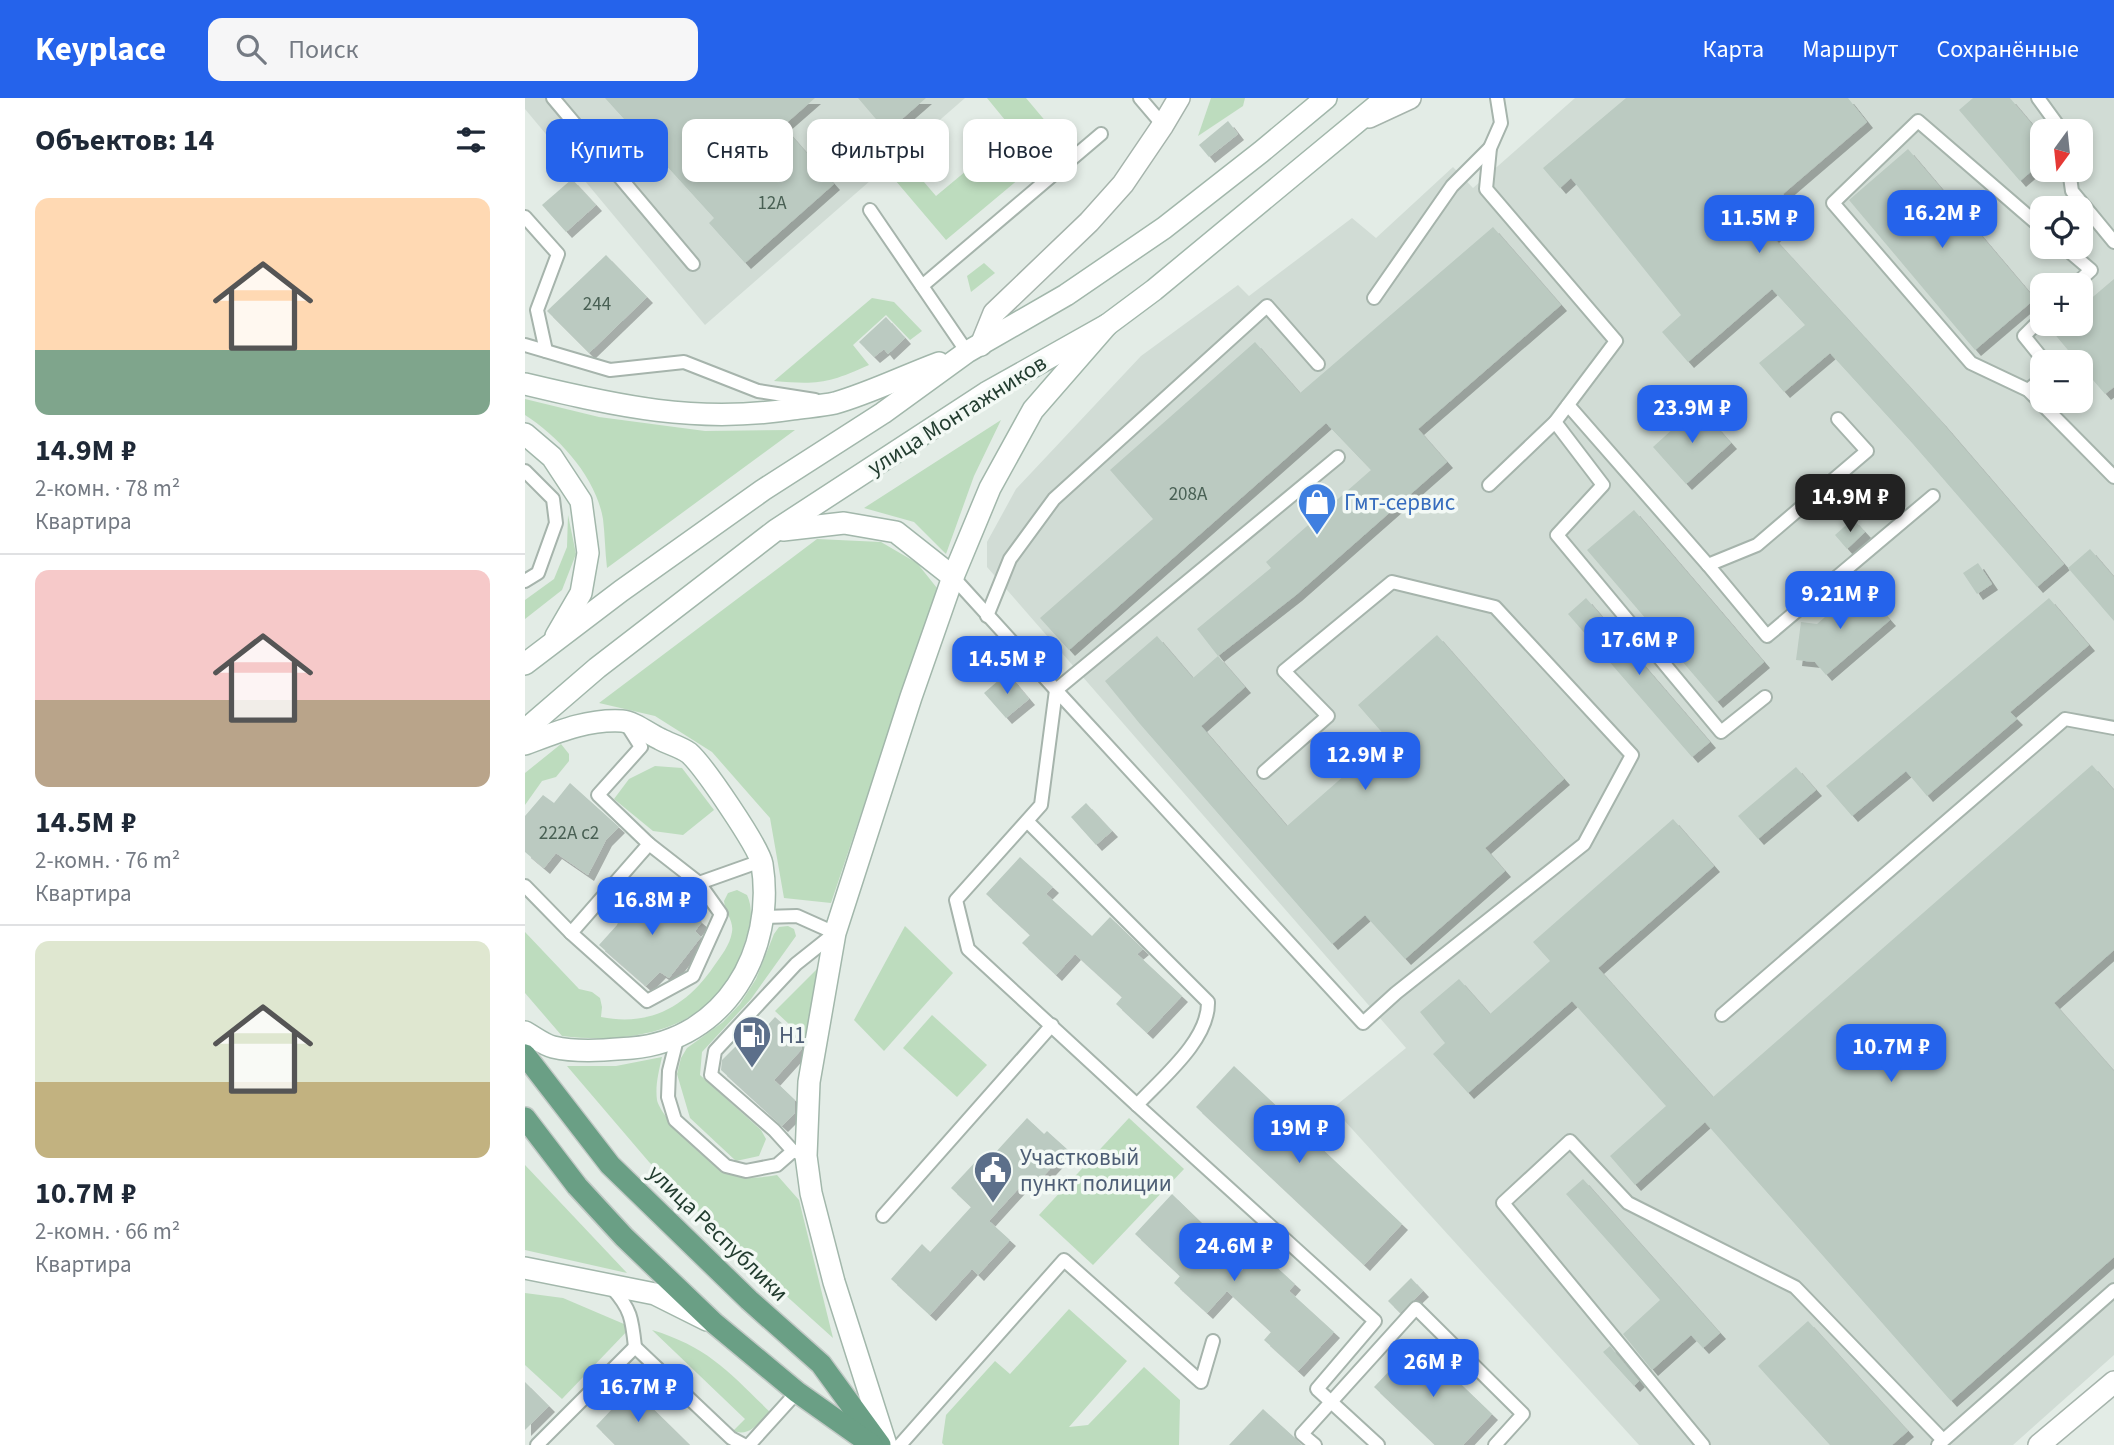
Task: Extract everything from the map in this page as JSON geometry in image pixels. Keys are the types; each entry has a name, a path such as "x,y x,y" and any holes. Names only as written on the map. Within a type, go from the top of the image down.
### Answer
{"main road":[{"path":"525,384 623,407 693,415 759,415 833,403 974,348 994,313 1089,222 1123,184 1179,98"},
{"name":"улица Монтажников","path":"525,664 742,505 883,413 974,348 1066,295 1164,228 1326,98"},
{"name":"улица Монтажников","path":"525,730 597,668 776,530 986,393 1107,325 1154,290 1386,98"},
{"path":"1354,124 1410,98"},
{"path":"885,1445 834,1282 799,1153 835,933 911,697 953,577 990,488 1033,411 1107,325"},
{"path":"525,434 552,457 581,501 588,553 581,593 551,644"},
{"path":"776,530 844,523 895,532 953,577"},
{"path":"525,744 576,725 624,721 689,754 729,805 761,861 764,917 757,948 743,978 717,1011 677,1039 642,1047 592,1051 551,1047 525,1032"},
{"name":"улица Республики","path":"525,1055 610,1165 749,1300 821,1364 880,1445"},
{"path":"525,1118 577,1186 624,1237 714,1323 797,1392 872,1445"},
{"path":"525,1268 655,1294 714,1323"},
{"path":"2039,1445 2114,1381"}],"lane":[{"path":"553,98 693,264"},
{"path":"1140,98 1163,125"},
{"path":"1489,485 1555,422 1616,341 1486,189 1490,148 1501,123 1497,98"},
{"path":"2038,98 2053,119"},
{"path":"2030,218 1918,121 1833,203 1971,363 2028,390 2114,477"},
{"path":"922,286 1101,134"},
{"path":"1374,298 1452,186 1490,148"},
{"path":"2071,182 2072,191 2114,242"},
{"path":"870,211 922,286 974,348"},
{"path":"525,217 558,254 537,310 545,351"},
{"path":"2078,259 2091,270 2088,273"},
{"path":"987,616 1010,559 1054,499 1267,306 1318,364"},
{"path":"2030,330 2024,336 2035,350"},
{"path":"525,345 610,370 684,362 758,391 833,403"},
{"path":"1568,405 1767,636 1933,496"},
{"path":"1708,565 1757,545 1867,451 1838,419"},
{"path":"1555,422 1604,485 1557,535 1721,732 1765,697"},
{"path":"1338,457 1056,690 1041,805 956,900 968,949 1375,1321 1317,1389 1378,1445"},
{"path":"525,581 538,573 556,523 552,499 526,473"},
{"path":"953,577 1363,1023 1396,993 1584,844 1632,755 1495,607 1392,582 1284,671 1328,716 1264,772"},
{"path":"1722,1015 2065,719 2114,728"},
{"path":"525,886 571,933 646,1001 694,976 721,914 699,883 649,844 598,796 641,747 624,721"},
{"path":"1028,822 1208,1002 1208,1012 1198,1038 1137,1105"},
{"path":"571,933 649,844"},
{"path":"699,883 761,861"},
{"path":"677,1039 669,1071 668,1097 675,1120 726,1166 746,1171 778,1165 799,1153 711,1075 715,1051 796,964 835,933 797,916 764,917"},
{"path":"883,1216 1052,1025"},
{"path":"1703,1445 1503,1203 1570,1141 1628,1203 1795,1287 1940,1443 2114,1290"},
{"path":"900,1445 1064,1260 1201,1382 1213,1341"},
{"path":"608,1283 626,1303 632,1317 635,1347 731,1438 746,1445 797,1392"},
{"path":"1315,1445 1302,1434 1416,1308 1523,1414 1495,1445"},
{"path":"537,1445 635,1347"}],"shaded area":[{"path":"525,98 965,98 941,119 807,119 807,182 869,182 705,325 586,182 668,182 668,119 546,119 546,134 525,109"},
{"path":"1575,98 2114,98 2114,1355 2013,1445 1639,1445 1333,1108 1406,1048 987,567 987,542 1016,489 1141,356 1238,285 1249,296 1352,218 1376,238 1453,167 1473,188"}],"green space":[{"path":"987,98 1026,98 1044,119 1004,119"},
{"path":"1211,98 1245,98 1243,106 1198,136"},
{"path":"963,174 963,182 1015,182 946,240 897,182 924,182 936,196"},
{"path":"984,263 995,273 971,292 967,276"},
{"path":"872,298 894,302 922,331 910,340 886,315 853,345 869,365 844,376 823,381 774,381"},
{"path":"525,399 599,417 705,431 795,430 607,568 603,519 593,488 563,446 525,415"},
{"path":"1001,420 974,476 946,554 914,522 864,508"},
{"path":"568,515 576,554 562,590 525,619 525,600 554,579 567,547"},
{"path":"817,539 881,542 917,563 937,588 831,903 784,898 770,818 712,752 655,716 599,703"},
{"path":"561,744 569,754 569,761 556,777 542,781 525,805 525,773"},
{"path":"655,766 682,768 714,810 683,835 653,831 614,799 629,779"},
{"path":"737,890 747,895 751,914 745,941 731,975 715,997 695,1014 671,1026 618,1037 562,1036 525,993 525,932 579,989 592,992 600,998 601,1017 636,1019 666,1010 692,992 725,950 732,928 724,901 728,893"},
{"path":"788,926 794,929 796,936 751,999 702,1052 700,1075 761,1130 766,1139 759,1156 736,1161 690,1118 677,1074 687,1048 723,1022 740,1004 756,979 774,934 779,927"},
{"path":"905,926 953,973 884,1051 854,1020"},
{"path":"818,968 805,1039 775,1011"},
{"path":"932,1015 987,1065 957,1097 903,1048"},
{"path":"662,1057 657,1100 667,1118 688,1141 729,1174 753,1178 777,1175 799,1200 833,1338 742,1256 649,1162 567,1066 616,1066"},
{"path":"1129,1118 1184,1169 1093,1265 1039,1215"},
{"path":"525,1165 627,1273 525,1250"},
{"path":"525,1293 563,1298 631,1327 562,1399 525,1365"},
{"path":"1069,1309 1127,1361 1069,1427 1088,1425 1144,1367 1180,1400 1179,1445 944,1445 942,1443 946,1415 995,1361 1010,1374"},
{"path":"652,1330 688,1344 717,1362 770,1412 749,1431 733,1431 745,1419"}],"building":[{"path":"605,98 815,98 791,119 682,119 682,182 793,182 793,137 807,153 807,182 834,184 745,263 709,223 714,218 668,167 668,119 624,119"},
{"path":"858,98 926,98 902,119 876,119"},
{"path":"1626,98 1848,98 1867,122 1783,194 1799,215 1773,237 1940,420 2064,564 2037,587 1830,353 1784,392 1759,363 1805,325 1772,289 1688,362 1662,332 1681,315 1571,178 1560,188 1543,168"},
{"path":"1973,98 2010,98 2030,122 2030,172 2020,181 1959,110"},
{"path":"1228,121 1238,134 1209,157 1199,145"},
{"path":"1908,149 2030,293 2030,303 1975,350 1849,200"},
{"path":"569,182 575,182 596,205 566,232 542,205"},
{"path":"1493,227 1561,305 1418,429 1447,462 1296,595 1218,656 1197,629 1271,568 1266,562 1371,470 1326,423 1069,650 1040,618 1153,519 1110,470 1255,342 1300,393"},
{"path":"606,255 647,297 589,353 547,311"},
{"path":"2114,279 2114,387 2105,394 2093,380 2093,350 2068,350 2056,336 2093,336 2093,297"},
{"path":"886,317 905,338 888,354 884,349 874,357 859,342"},
{"path":"1698,406 1731,443 1686,484 1653,447"},
{"path":"1634,510 1764,662 1717,702 1587,550"},
{"path":"1853,519 1865,532 1847,549 1835,535"},
{"path":"2090,549 2114,577 2114,621 2068,568"},
{"path":"1978,563 1992,584 1977,594 1963,573"},
{"path":"1860,586 1890,620 1826,675 1815,662 1796,660 1801,622 1817,624"},
{"path":"1586,598 1710,742 1692,757 1568,614"},
{"path":"2049,598 2089,645 2010,712 2017,719 1927,796 1906,771 1852,816 1826,786"},
{"path":"1437,635 1564,779 1485,848 1505,871 1405,959 1365,915 1332,944 1105,681 1157,636 1193,678 1218,656 1245,687 1201,726 1287,826 1387,738 1358,705"},
{"path":"1007,673 1029,699 1006,718 984,693"},
{"path":"2092,765 2114,790 2114,950 2054,1003 2114,1071 2114,1257 1951,1401 1705,1122 1635,1185 1610,1156 1666,1106 1572,1001 1468,1093 1433,1054 1445,1043 1420,1012 1459,979 1490,1014 1550,961 1533,942 1673,819 1714,866 1598,968 1713,1097"},
{"path":"1796,767 1816,790 1758,839 1738,816"},
{"path":"570,783 619,827 606,840 588,875 556,853 544,868 525,852 525,816 543,795 554,803"},
{"path":"1086,803 1112,831 1096,845 1071,817"},
{"path":"1020,857 1053,887 1046,894 1092,936 1110,917 1143,949 1137,954 1182,996 1147,1033 1116,1004 1122,997 1075,954 1056,975 1022,943 1030,935 986,894"},
{"path":"630,892 662,904 672,897 702,922 695,931 701,937 669,978 660,972 646,986 599,945 617,925"},
{"name":"Н1","path":"775,1017 803,1042 801,1050 774,1080 795,1100 795,1113 782,1126 721,1070 722,1060 736,1046 743,1052"},
{"path":"1234,1066 1402,1224 1364,1265 1196,1107"},
{"path":"1027,1118 1044,1134 1047,1131 1068,1150 1035,1185 1028,1178 989,1221 1010,1240 978,1275 972,1269 930,1315 891,1279 922,1244 930,1252 971,1207 951,1188 979,1158 985,1164"},
{"path":"1583,1179 1720,1333 1703,1348 1691,1335 1652,1370 1623,1334 1660,1300 1566,1194"},
{"path":"1172,1194 1206,1227 1199,1235 1240,1272 1260,1252 1295,1284 1289,1291 1334,1332 1298,1371 1264,1340 1271,1332 1227,1291 1207,1313 1174,1283 1180,1276 1135,1234"},
{"path":"1411,1278 1423,1291 1400,1313 1388,1301"},
{"path":"1808,1321 1908,1431 1892,1445 1830,1445 1758,1366"},
{"path":"1417,1342 1492,1414 1463,1445 1435,1445 1374,1387"},
{"path":"1610,1346 1639,1381 1634,1386 1603,1352"},
{"path":"525,1382 549,1406 525,1430"},
{"path":"632,1388 690,1445 615,1445 596,1426"},
{"path":"1263,1409 1294,1437 1301,1445 1229,1445"}],"place":[{"name":"Гмт-сервис","path":"1317,536"},
{"name":"Н1","path":"752,1069"},
{"name":"Участковый пункт полиции","path":"993,1204"}]}
